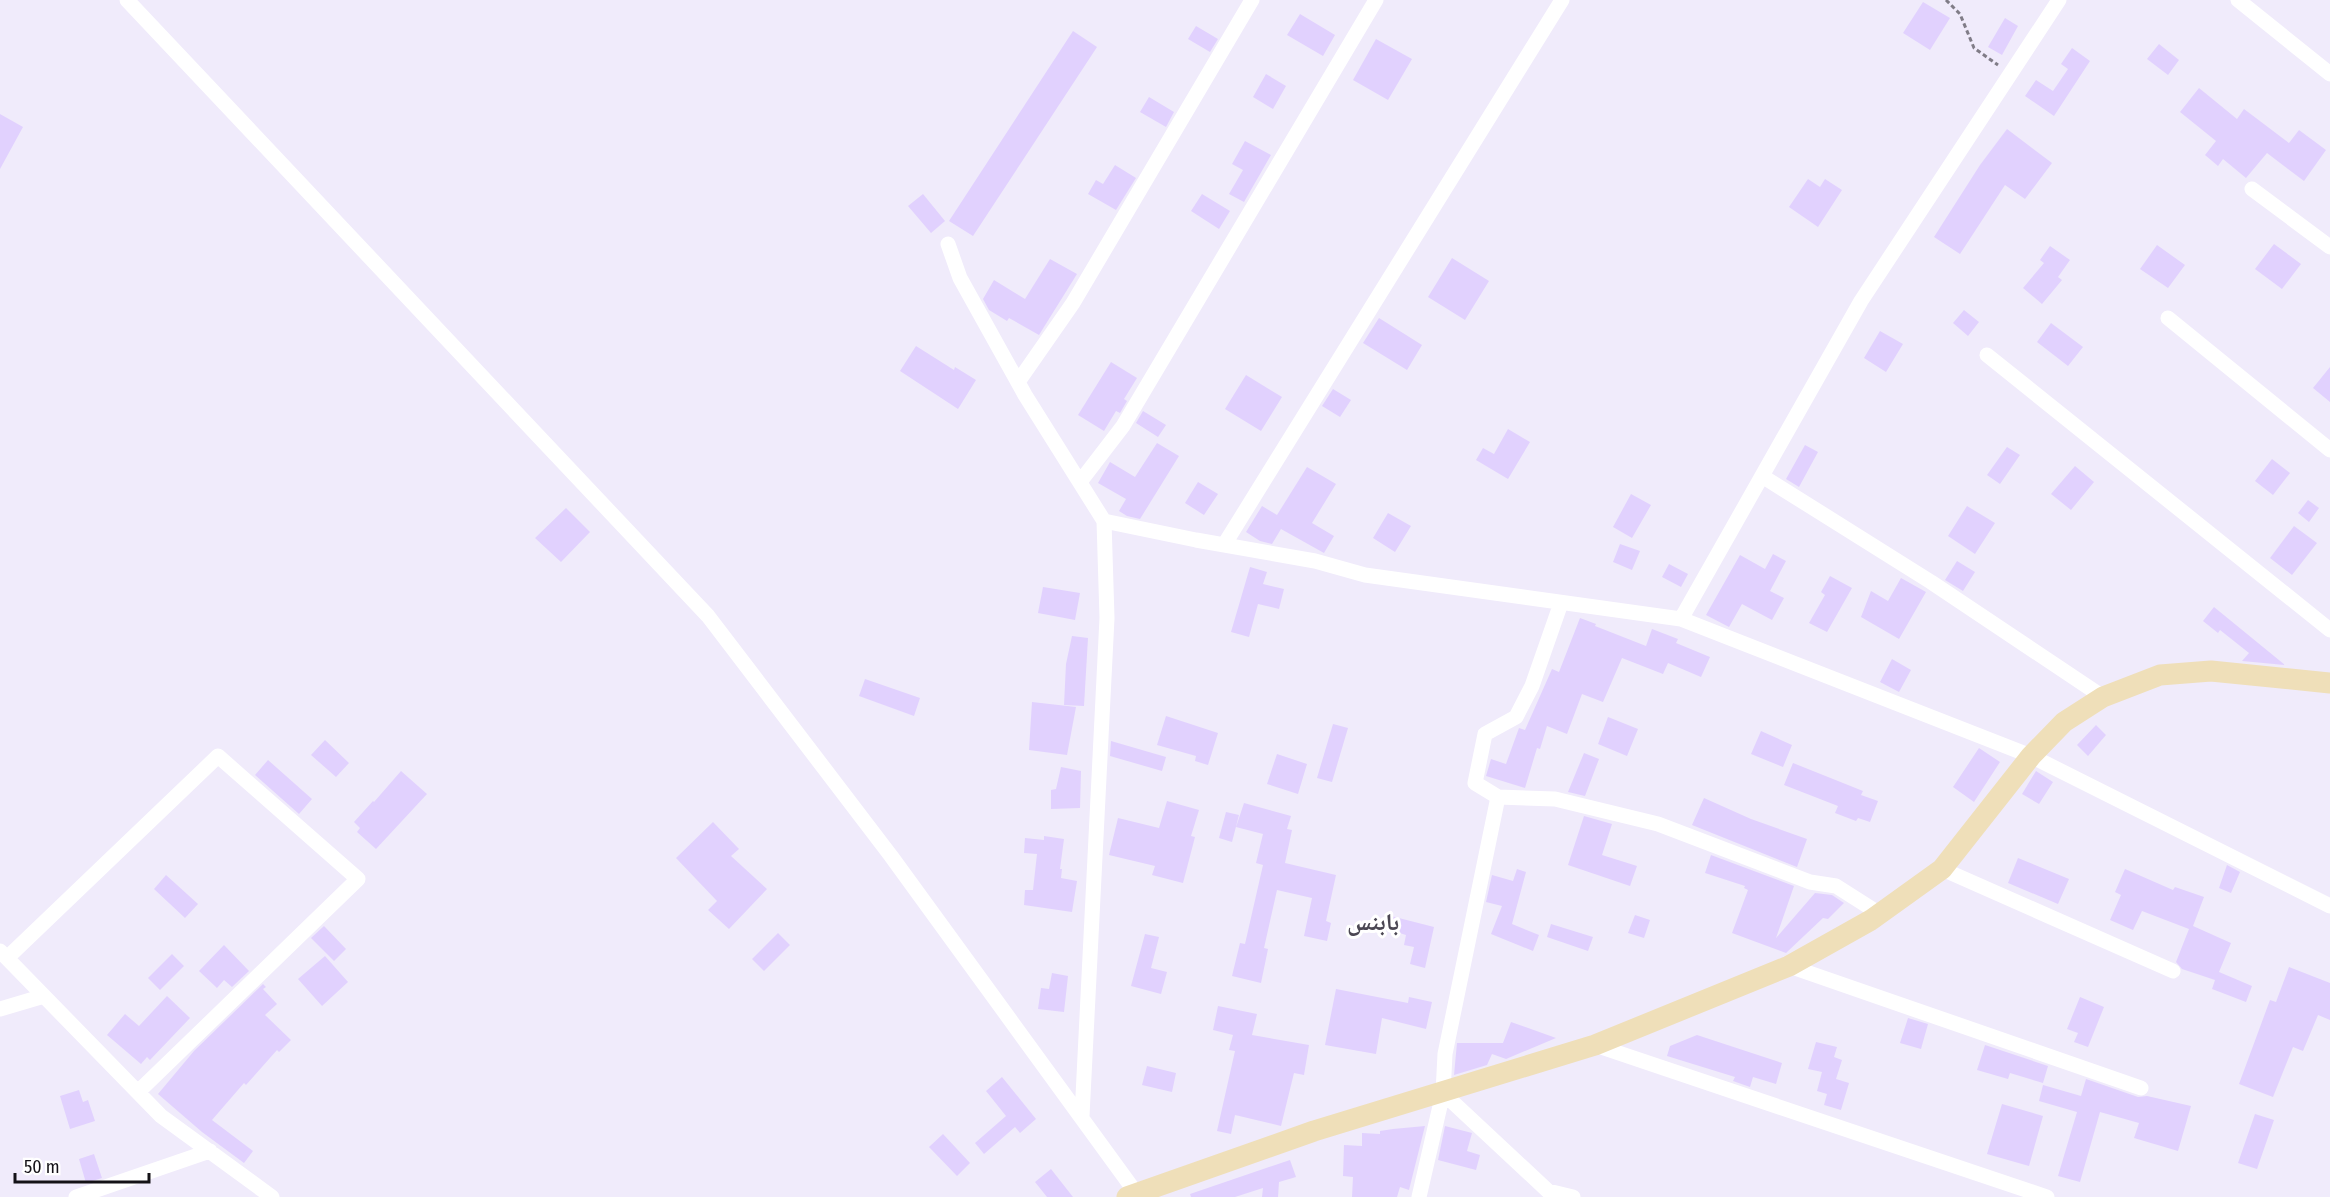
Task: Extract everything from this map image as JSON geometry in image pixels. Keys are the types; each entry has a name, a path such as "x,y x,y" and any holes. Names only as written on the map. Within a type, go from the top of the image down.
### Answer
{"street":[{"path":"127,0 708,616 891,856 1082,1116 1135,1196 1314,1131 1595,1045 1789,966 1880,914 1942,869 2031,756 2064,722 2103,697 2160,675 2211,670 2330,683"},
{"path":"1018,382 1073,303 1252,0"},
{"path":"1080,482 1123,426 1376,0"},
{"path":"1224,545 1562,0"},
{"path":"1681,620 1862,301 2059,0"},
{"path":"2238,0 2330,74"},
{"path":"2252,189 2330,247"},
{"path":"948,244 960,278 1018,382 1104,521 1107,618 1082,1116"},
{"path":"2168,318 2330,450"},
{"path":"1988,355 2330,630"},
{"path":"1762,476 1931,582 2103,697"},
{"path":"1104,521 1315,561 1365,575 1681,620 2031,756 2330,906"},
{"path":"1561,603 1532,686 1516,717 1485,734 1475,783 1498,797 1555,799 1658,824 1810,882 1836,886 1880,914"},
{"path":"138,1092 358,879 218,756 4,955 161,1116 272,1197"},
{"path":"1419,1197 1443,1093 1445,1054 1498,797"},
{"path":"1942,869 2173,971"},
{"path":"1789,966 2141,1088"},
{"path":"0,1009 44,996"},
{"path":"1595,1045 2047,1197"},
{"path":"1443,1093 1548,1191 1573,1197"},
{"path":"85,1196 210,1151"}],"path":[{"path":"1946,0 1960,14 1974,48 2011,74"}],"building":[{"path":"1923,2 1950,18 1930,50 1903,33"},
{"path":"1300,14 1335,35 1323,56 1287,35"},
{"path":"2005,18 2018,26 2002,55 1988,47"},
{"path":"1196,26 1218,39 1210,52 1188,39"},
{"path":"1073,31 1097,47 973,236 949,221"},
{"path":"1376,39 1412,59 1388,100 1353,80"},
{"path":"2159,44 2179,60 2168,75 2147,59"},
{"path":"2072,48 2090,61 2054,116 2025,96 2036,80 2053,91 2068,69 2061,64"},
{"path":"1266,74 1286,86 1273,109 1253,97"},
{"path":"2199,88 2237,119 2244,109 2289,143 2299,130 2326,150 2304,181 2267,153 2246,178 2223,159 2218,166 2205,155 2216,141 2180,112"},
{"path":"1149,97 1174,112 1166,127 1140,112"},
{"path":"0,114 23,127 0,169"},
{"path":"2007,129 2052,163 2025,199 2005,185 1960,254 1934,237 1980,165"},
{"path":"1245,141 1271,155 1244,202 1229,194 1243,170 1232,164"},
{"path":"1115,165 1136,178 1116,210 1088,194 1096,180 1103,184"},
{"path":"1808,179 1820,187 1825,179 1842,190 1818,227 1789,207"},
{"path":"923,194 945,221 931,233 908,206"},
{"path":"1202,194 1230,211 1219,229 1191,211"},
{"path":"2274,244 2301,264 2282,289 2255,269"},
{"path":"2157,245 2185,265 2168,288 2140,269"},
{"path":"2050,246 2070,260 2058,277 2062,280 2042,304 2023,288 2044,263 2040,260"},
{"path":"1452,258 1489,281 1465,320 1428,297"},
{"path":"1050,259 1077,274 1039,335 989,310 983,299 994,280 1025,299"},
{"path":"1964,310 1979,322 1968,336 1953,323"},
{"path":"1379,318 1422,345 1407,370 1363,343"},
{"path":"2051,323 2083,347 2068,366 2037,342"},
{"path":"1880,331 1903,344 1886,372 1864,358"},
{"path":"916,346 954,370 955,367 976,380 958,409 900,371"},
{"path":"1111,362 1137,378 1124,399 1127,401 1120,413 1116,411 1104,431 1078,415"},
{"path":"2330,367 2330,402 2313,388"},
{"path":"1246,375 1282,397 1261,431 1225,409"},
{"path":"1333,389 1351,400 1340,417 1322,406"},
{"path":"1143,411 1166,425 1158,437 1136,423"},
{"path":"1508,429 1530,442 1508,479 1476,460 1483,448 1494,454"},
{"path":"1157,443 1179,456 1140,519 1127,516 1119,511 1126,499 1098,483 1110,462 1135,477"},
{"path":"1805,445 1818,452 1799,487 1786,479"},
{"path":"2007,447 2020,455 2000,484 1987,475"},
{"path":"2272,459 2290,473 2273,495 2255,481"},
{"path":"2075,466 2094,482 2071,510 2051,494"},
{"path":"1307,467 1336,484 1312,523 1334,536 1324,553 1281,529 1272,544 1260,541 1246,532 1262,506 1277,515"},
{"path":"1198,482 1218,494 1204,515 1185,503"},
{"path":"1631,494 1651,505 1632,538 1613,527"},
{"path":"2308,500 2319,508 2309,522 2298,513"},
{"path":"1967,506 1995,523 1975,554 1948,536"},
{"path":"566,508 590,532 561,562 535,538"},
{"path":"1388,513 1411,526 1395,552 1373,538"},
{"path":"2294,526 2317,543 2292,575 2270,558"},
{"path":"1620,544 1640,551 1632,570 1613,562"},
{"path":"1773,554 1786,561 1770,591 1784,598 1772,620 1742,604 1729,627 1706,615 1740,555 1765,569"},
{"path":"1957,561 1975,572 1963,591 1945,580"},
{"path":"1669,564 1688,574 1681,587 1662,577"},
{"path":"1250,567 1267,572 1263,584 1284,589 1279,609 1258,604 1249,637 1231,632"},
{"path":"1830,576 1852,588 1827,632 1809,623 1825,595 1821,592"},
{"path":"1901,578 1926,592 1899,639 1861,617 1871,591 1888,601"},
{"path":"1043,587 1080,593 1075,620 1038,613"},
{"path":"2214,607 2285,665 2242,661 2249,653 2220,630 2218,633 2203,621"},
{"path":"1580,618 1646,646 1652,629 1678,639 1676,643 1710,657 1701,677 1668,663 1663,674 1622,658 1603,702 1582,694 1567,734 1547,726 1540,749 1537,748 1525,788 1486,776 1491,759 1506,764 1519,728 1525,730 1552,669 1559,672"},
{"path":"1072,636 1088,638 1084,706 1064,705 1066,664"},
{"path":"1892,659 1911,670 1899,692 1880,682"},
{"path":"865,679 920,698 914,716 859,696"},
{"path":"1032,702 1076,707 1067,755 1029,750"},
{"path":"1166,716 1218,733 1208,765 1195,761 1196,756 1157,745"},
{"path":"1608,717 1638,729 1627,756 1598,744"},
{"path":"1333,724 1348,728 1332,782 1317,778"},
{"path":"2096,725 2106,735 2088,756 2077,745"},
{"path":"1761,731 1792,745 1783,767 1751,754"},
{"path":"325,740 349,763 336,777 311,755"},
{"path":"1111,741 1166,757 1162,771 1110,756"},
{"path":"1979,748 2000,762 1974,802 1953,787"},
{"path":"1584,753 1599,759 1585,796 1568,792"},
{"path":"1277,754 1307,764 1298,794 1267,784"},
{"path":"268,760 312,799 299,814 255,775"},
{"path":"1793,763 1863,791 1861,795 1878,801 1870,822 1858,818 1856,821 1835,813 1838,806 1784,785"},
{"path":"1061,767 1081,771 1080,808 1051,809 1051,790 1056,789"},
{"path":"401,771 427,794 376,849 357,832 360,828 354,822"},
{"path":"2036,771 2053,782 2039,804 2022,794"},
{"path":"1704,798 1751,819 1807,839 1797,867 1692,825"},
{"path":"1167,801 1199,810 1191,836 1195,837 1183,883 1152,875 1155,866 1109,855 1118,818 1159,828"},
{"path":"1244,803 1291,816 1287,829 1292,830 1285,863 1336,875 1326,921 1331,923 1327,941 1304,936 1312,898 1277,890 1264,948 1268,949 1261,983 1232,976 1240,943 1245,944 1263,865 1256,863 1263,834 1236,827"},
{"path":"1226,812 1239,815 1232,842 1219,838"},
{"path":"1584,816 1612,824 1602,855 1637,866 1630,886 1568,865"},
{"path":"713,822 739,849 731,856 767,889 729,929 708,910 717,901 676,858"},
{"path":"1044,836 1064,839 1061,878 1077,881 1072,912 1024,905 1025,890 1033,890 1037,854 1024,853 1025,838 1044,840"},
{"path":"1711,855 1794,886 1776,938 1815,893 1832,895 1844,903 1828,919 1823,918 1786,953 1732,933 1748,890 1744,888 1745,886 1705,873"},
{"path":"2018,858 2069,879 2058,904 2008,883"},
{"path":"2227,865 2240,872 2231,893 2219,888"},
{"path":"1517,869 1526,872 1512,924 1539,935 1533,951 1491,934 1502,906 1486,902 1492,875 1513,881"},
{"path":"2125,869 2173,890 2175,887 2204,897 2193,926 2231,943 2219,972 2252,986 2246,1002 2212,989 2215,980 2182,969 2176,962 2189,929 2142,911 2133,930 2110,920 2121,895 2115,892"},
{"path":"166,875 198,904 185,918 154,889"},
{"path":"1387,915 1434,927 1425,968 1410,964 1414,947 1404,945 1406,935 1383,928"},
{"path":"1635,915 1650,920 1644,938 1628,933"},
{"path":"1551,924 1593,937 1588,951 1547,937"},
{"path":"324,926 346,949 334,961 311,938"},
{"path":"778,933 790,945 764,971 752,959"},
{"path":"1145,934 1159,937 1151,968 1167,972 1161,994 1131,986"},
{"path":"224,945 249,971 232,987 224,980 217,988 199,971"},
{"path":"172,954 184,966 160,990 148,978"},
{"path":"325,956 348,982 322,1006 298,979"},
{"path":"2289,967 2330,983 2330,1020 2318,1015 2303,1051 2293,1047 2273,1097 2239,1084 2270,1000 2276,1002"},
{"path":"1052,973 1068,976 1064,1012 1038,1009 1041,988 1049,989"},
{"path":"263,984 266,987 263,989 277,1004 265,1015 291,1040 279,1052 277,1050 246,1085 244,1083 212,1120 253,1151 244,1163 202,1132 158,1094 194,1051"},
{"path":"1336,989 1408,1003 1409,997 1432,1002 1426,1029 1382,1018 1376,1054 1325,1045"},
{"path":"167,996 190,1018 150,1060 147,1057 141,1064 107,1035 125,1014 139,1026"},
{"path":"2080,997 2104,1007 2088,1047 2074,1042 2078,1033 2067,1029"},
{"path":"1218,1006 1257,1014 1252,1035 1309,1045 1304,1075 1294,1073 1281,1126 1235,1115 1231,1134 1217,1131 1235,1051 1229,1050 1233,1035 1213,1030"},
{"path":"1908,1018 1928,1024 1921,1049 1900,1043"},
{"path":"1511,1022 1556,1038 1506,1059 1492,1054 1487,1065 1454,1075 1457,1043 1503,1043"},
{"path":"1697,1035 1782,1063 1776,1084 1753,1077 1750,1087 1733,1081 1735,1077 1667,1056 1670,1046"},
{"path":"1816,1042 1837,1047 1834,1057 1842,1060 1836,1079 1849,1083 1841,1110 1824,1105 1827,1094 1817,1091 1822,1072 1808,1069"},
{"path":"1985,1045 2048,1066 2043,1083 2010,1073 2008,1079 1977,1070"},
{"path":"1147,1066 1176,1073 1172,1092 1142,1085"},
{"path":"1002,1077 1036,1119 1020,1133 1015,1127 984,1154 975,1143 1006,1116 986,1091"},
{"path":"2086,1079 2138,1097 2147,1096 2191,1106 2178,1151 2134,1138 2139,1123 2100,1112 2080,1182 2058,1176 2077,1112 2039,1101 2043,1085 2081,1096"},
{"path":"79,1090 83,1102 88,1100 95,1121 70,1129 60,1096"},
{"path":"2002,1104 2043,1116 2029,1166 1987,1154"},
{"path":"2255,1114 2274,1120 2257,1169 2238,1163"},
{"path":"1425,1126 1409,1190 1400,1187 1397,1197 1352,1197 1353,1177 1343,1176 1344,1145 1362,1146 1362,1133 1380,1134 1380,1131"},
{"path":"1445,1126 1472,1133 1467,1151 1480,1155 1476,1170 1438,1160"},
{"path":"943,1134 970,1163 957,1176 929,1147"},
{"path":"94,1154 102,1178 86,1183 79,1159"},
{"path":"1290,1160 1296,1177 1279,1182 1278,1197 1262,1197 1263,1188 1235,1197 1191,1197 1190,1194"},
{"path":"1051,1169 1073,1197 1047,1197 1035,1182"}],"district":[{"name":"بابنس","path":"1373,922"}]}
